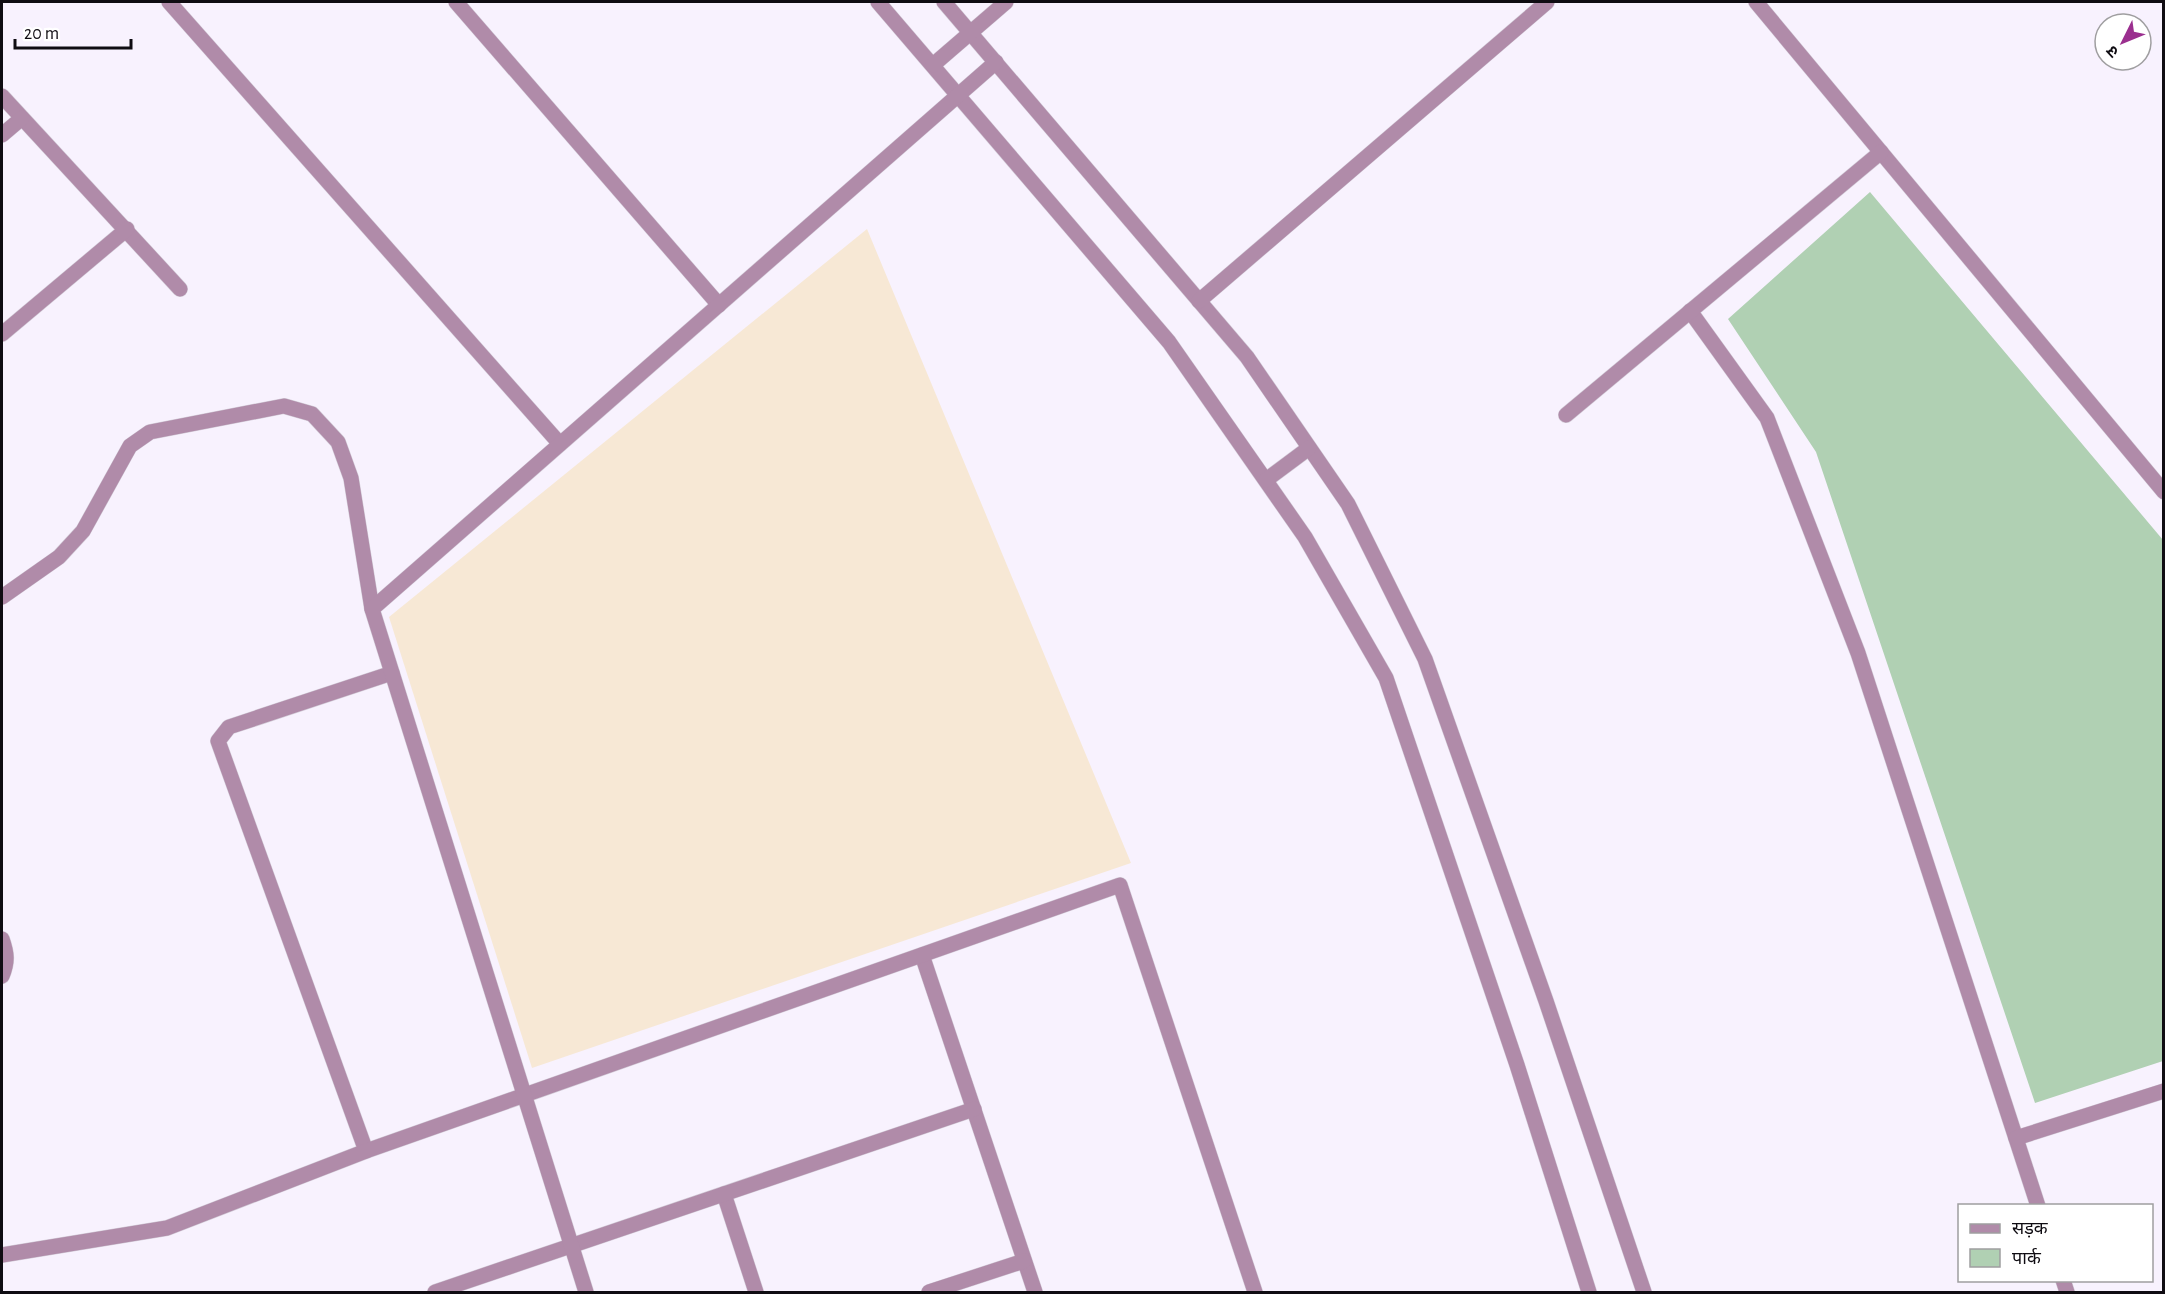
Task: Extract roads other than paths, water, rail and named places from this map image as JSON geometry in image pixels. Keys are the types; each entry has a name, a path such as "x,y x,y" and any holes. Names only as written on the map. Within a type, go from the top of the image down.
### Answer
{"street":[{"path":"169,2 560,444"},
{"path":"456,2 720,305"},
{"path":"878,2 1169,342 1305,537 1386,678 1517,1065 1589,1293"},
{"path":"944,2 1247,357 1348,504 1425,659 1550,1013 1644,1293"},
{"path":"933,65 1006,2"},
{"path":"1200,302 1547,2"},
{"path":"1755,2 2163,492"},
{"path":"372,609 996,62"},
{"path":"2,96 180,289"},
{"path":"2,135 22,118"},
{"path":"1566,415 1881,152"},
{"path":"2,334 127,229"},
{"path":"1690,311 1767,418 1858,653 2037,1204"},
{"path":"2,597 59,556 83,531 130,447 150,432 284,406 312,414 338,442 351,478 372,609 586,1293"},
{"path":"1266,480 1309,448"},
{"path":"366,1151 218,741 229,726 392,673"},
{"path":"2,1255 167,1228 366,1151 1120,885 1255,1293"},
{"path":"2,939 6,952 6,965 2,976"},
{"path":"922,955 1035,1293"},
{"path":"2016,1138 2163,1091"},
{"path":"435,1293 974,1109"},
{"path":"724,1194 756,1293"},
{"path":"929,1293 1024,1262"}]}
